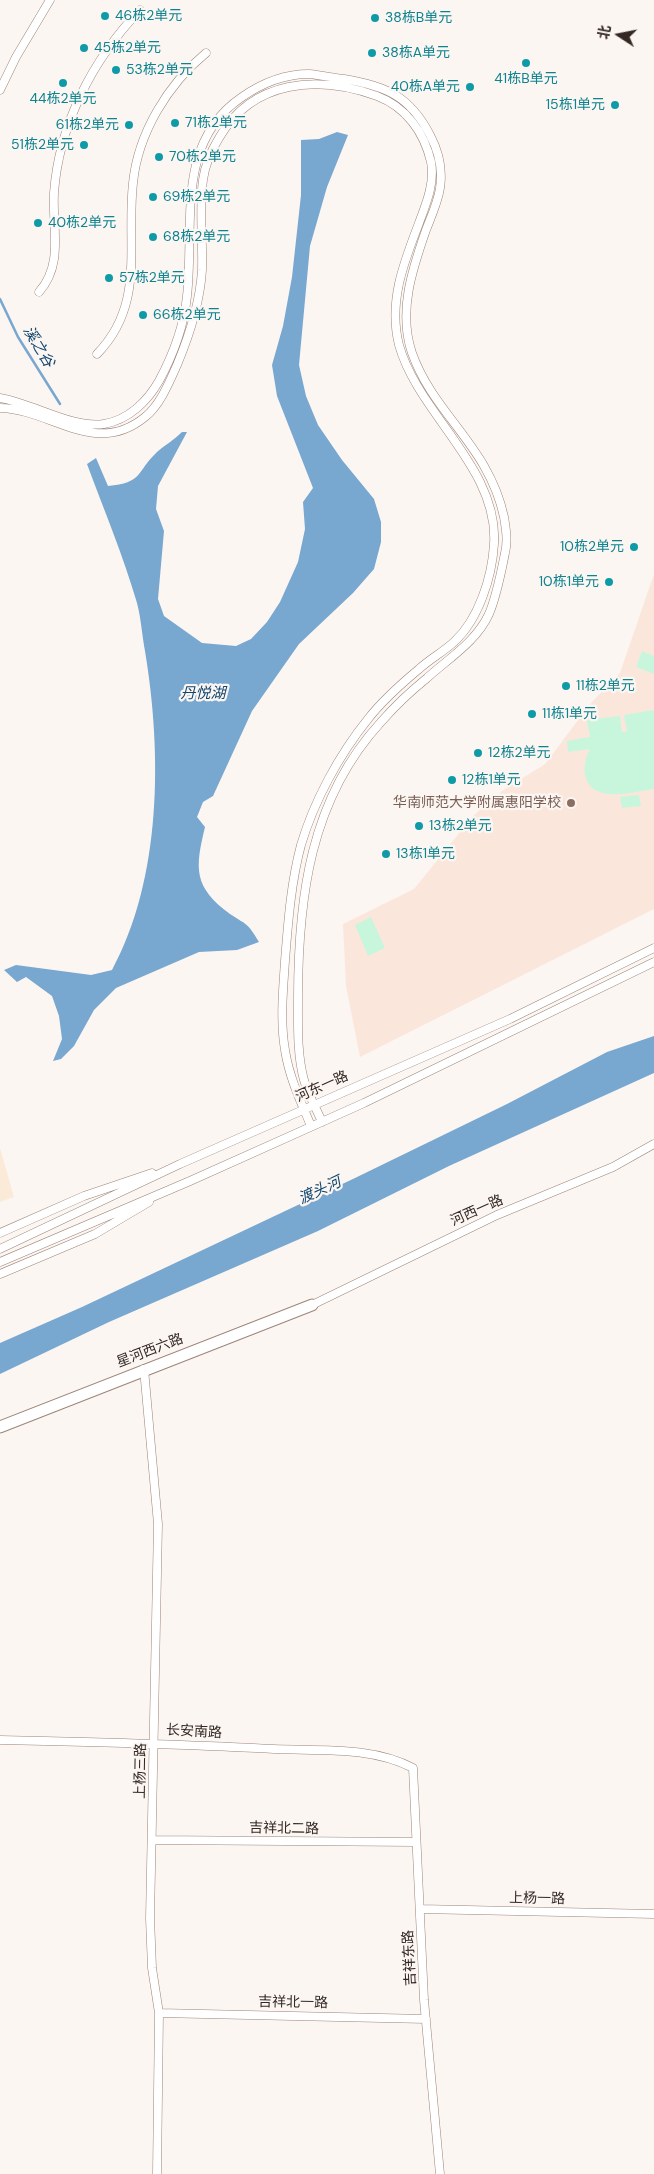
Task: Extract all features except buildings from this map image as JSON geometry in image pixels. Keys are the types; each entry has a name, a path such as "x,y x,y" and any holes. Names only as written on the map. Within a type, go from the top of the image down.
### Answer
{"street":[{"path":"0,90 20,49 50,0"},
{"path":"39,292 48,282 54,267 54,194 58,166 71,116 100,61 140,10"},
{"path":"97,354 110,340 120,321 128,296 132,275 132,182 146,134 174,84 206,53"},
{"path":"0,398 15,401 77,422 98,426 115,422 130,413 152,392 174,349 184,316 190,271 194,165 202,141 216,119 234,102 256,87 294,75 313,74 360,82 383,88 399,96 414,110 426,126 440,160 441,185 410,281 406,306 410,348 430,388 489,472 499,495 507,546 488,617 465,647 424,679 381,722 353,756 316,832 304,896 298,968 299,1051 304,1079 322,1122"},
{"path":"0,408 23,412 70,429 101,434 110,434 135,424 154,408 177,365 193,325 202,274 203,178 210,154 223,130 239,111 260,97 283,87 302,84 358,91 395,104 417,128 431,164 432,180 426,205 397,291 397,335 403,358 415,382 481,484 491,511 494,541 482,598 474,617 457,639 420,668 370,715 337,765 308,824 300,850 286,948 282,1027 290,1074 311,1126"},
{"name":"河东一路","path":"0,1249 180,1164 510,1020 654,948"},
{"path":"0,1262 174,1188 322,1122 654,962"},
{"name":"河西一路","path":"312,1305 497,1215 613,1167 654,1144"},
{"path":"0,1233 106,1187 180,1164"},
{"path":"0,1274 95,1234 174,1188"},
{"name":"星河西六路","path":"0,1428 144,1369 312,1305"},
{"name":"上杨三路","path":"144,1369 158,1524 151,1948 159,2013 157,2174"},
{"name":"长安南路","path":"0,1740 154,1743 363,1753 387,1758"},
{"name":"吉祥东路","path":"387,1758 399,1761 413,1768 426,2019 440,2174"},
{"name":"吉祥北二路","path":"152,1840 416,1842"},
{"name":"上杨一路","path":"420,1909 654,1914"},
{"name":"吉祥北一路","path":"159,2013 426,2019"}],"shaded area":[{"name":"华南师范大学附属惠阳学校","path":"654,574 654,909 360,1057 346,986 343,924 414,889 473,816 502,791 545,764 591,703 620,673"},
{"path":"0,1148 14,1197 0,1202"}],"green space":[{"path":"642,651 654,656 654,674 636,667"},
{"path":"654,710 654,789 615,794 596,791 591,787 585,775 585,762 590,749 568,752 567,741 590,737 587,720 620,716 622,732 627,732 624,715"},
{"path":"639,795 641,806 622,808 620,797"},
{"path":"371,917 385,948 368,956 355,925"}],"water":[{"name":"丹悦湖","path":"337,132 348,135 327,187 310,246 299,365 306,396 318,425 342,460 374,499 381,522 381,542 374,569 353,593 299,644 252,711 213,796 203,802 197,817 205,827 199,854 200,876 203,885 209,895 230,914 244,923 259,942 237,950 199,952 116,988 94,1010 74,1046 61,1059 53,1061 62,1039 59,1016 52,996 26,977 17,982 4,970 16,965 91,975 112,970 128,934 141,896 149,856 154,814 154,731 151,690 140,615 126,568 87,464 96,458 108,486 127,482 138,475 157,452 182,432 187,432 158,486 156,509 164,531 158,599 164,616 202,643 236,646 251,639 267,622 280,602 298,562 305,529 303,502 313,488 277,396 272,365 283,326 292,277 301,195 301,140 319,139"},
{"path":"654,1036 654,1073 449,1166 318,1231 109,1322 0,1374 0,1343 82,1307 355,1178 507,1104 607,1052"}],"waterway":[{"name":"溪之谷","path":"0,299 18,337 60,404"}],"place":[{"name":"46栋2单元","path":"105,16"},
{"name":"38栋B单元","path":"375,18"},
{"name":"45栋2单元","path":"84,48"},
{"name":"38栋A单元","path":"372,53"},
{"name":"41栋B单元","path":"526,63"},
{"name":"53栋2单元","path":"116,70"},
{"name":"44栋2单元","path":"63,83"},
{"name":"40栋A单元","path":"470,87"},
{"name":"15栋1单元","path":"615,105"},
{"name":"71栋2单元","path":"175,123"},
{"name":"61栋2单元","path":"129,125"},
{"name":"51栋2单元","path":"84,145"},
{"name":"70栋2单元","path":"159,157"},
{"name":"69栋2单元","path":"153,197"},
{"name":"40栋2单元","path":"38,223"},
{"name":"68栋2单元","path":"153,237"},
{"name":"57栋2单元","path":"109,278"},
{"name":"66栋2单元","path":"143,315"},
{"name":"10栋2单元","path":"634,547"},
{"name":"10栋1单元","path":"609,582"},
{"name":"11栋2单元","path":"566,686"},
{"name":"11栋1单元","path":"532,714"},
{"name":"12栋2单元","path":"478,753"},
{"name":"12栋1单元","path":"452,780"},
{"name":"华南师范大学附属惠阳学校","path":"571,803"},
{"name":"13栋2单元","path":"419,826"},
{"name":"13栋1单元","path":"386,854"}],"water label":[{"name":"渡头河","path":"320,1191"}]}
